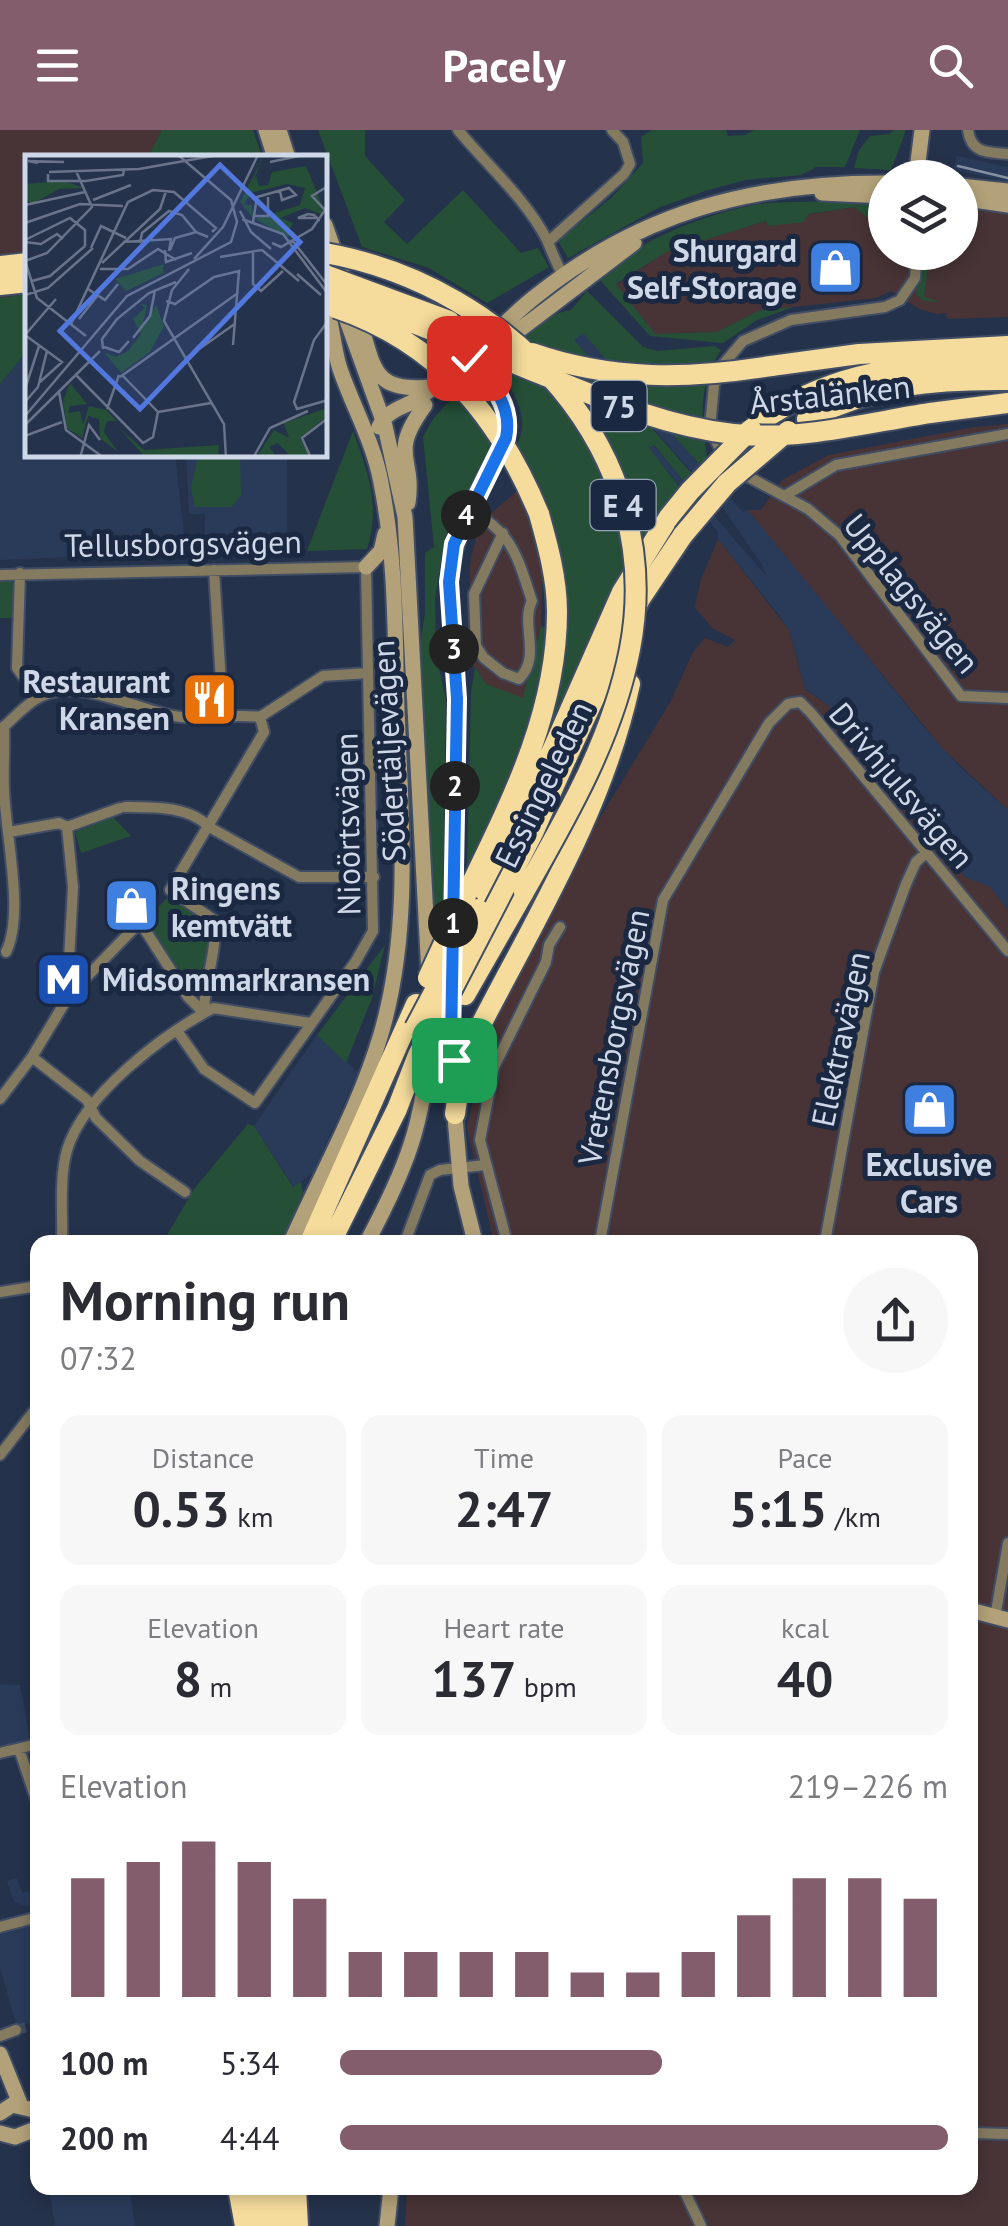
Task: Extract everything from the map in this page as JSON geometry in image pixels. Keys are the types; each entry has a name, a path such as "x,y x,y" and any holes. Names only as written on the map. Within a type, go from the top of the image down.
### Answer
{"highway":[{"name":"Essingeleden","path":"328,256 417,278 512,337 569,398 595,437 621,497 634,566 630,647 606,733 524,892 398,1109"},
{"path":"0,266 25,262"},
{"name":"Årstalänken","path":"328,276 566,365 621,375 690,377 875,352 1008,346"},
{"path":"0,286 25,282"},
{"name":"Årstalänken","path":"328,291 405,318 606,401 681,426 738,434 796,434 1008,403"},
{"name":"Essingeleden","path":"328,310 386,330 443,369 492,422 539,514 552,562 557,609 552,678 529,758 472,901 416,1004 366,1120"},
{"path":"366,1120 415,1028 472,901 518,828 622,592 669,517 756,424 802,395 891,368 1008,361"},
{"path":"398,1109 418,1055 502,894 640,599 682,535 752,459 807,419 848,398 936,382 1008,380"},
{"path":"455,1114 469,1048 546,902 594,800 618,736 630,682 630,647"},
{"name":"E 4","path":"335,1235 398,1109"},
{"name":"E 4","path":"313,1235 366,1120"},
{"path":"227,2195 232,2226"},
{"path":"239,2195 246,2226"},
{"path":"259,2195 263,2226"},
{"path":"280,2195 293,2224"},
{"path":"293,2224 295,2195"},
{"path":"293,2224 303,2195"}],"main road":[{"path":"266,130 284,155"},
{"path":"279,130 285,155"},
{"path":"918,160 922,130"},
{"path":"567,282 622,238 705,204 781,188 868,183"},
{"path":"978,188 1008,191"},
{"path":"406,516 406,435 425,406 510,317 654,230 732,202 796,192 868,195"},
{"path":"978,201 1008,205"},
{"path":"328,233 380,378 396,388 435,386"},
{"name":"Södertäljevägen","path":"328,264 382,421 406,516 430,999 426,1086 410,1152 370,1235"},
{"path":"328,312 371,417 382,421 402,417 425,406"},
{"name":"Södertäljevägen","path":"294,1235 370,1067 389,1004 400,940 403,886 394,616 385,505 374,456 336,356 328,315"},
{"path":"374,456 382,421 388,414 472,361"},
{"path":"464,1235 446,1104 451,1042 457,699 449,582 454,544 506,438 508,426 506,406 500,395 472,361"},
{"path":"366,568 385,541 385,505"},
{"path":"451,1042 454,1169 473,1235"},
{"path":"0,2054 28,2108"},
{"path":"0,2080 1,2112"},
{"path":"1,2112 12,2105 28,2108"},
{"path":"2,2132 15,2137 30,2131"},
{"path":"387,2226 389,2195"}],"street":[{"path":"458,130 510,189 548,242 550,254 567,282"},
{"path":"548,242 624,174 630,164 623,142 612,130"},
{"path":"968,130 972,145 979,151 1008,154"},
{"name":"Upplagsvägen","path":"916,270 915,278 900,300 885,307 792,320 744,340 721,366 710,408 710,428 718,445 747,476 786,496 840,536 961,696 1008,698"},
{"name":"Upplagsvägen","path":"786,496 836,465 1008,434"},
{"path":"470,509 503,532 518,555 532,600 528,606 530,655 525,673 518,680 484,658 476,646 474,594 503,532"},
{"name":"Tellusborgsvägen","path":"0,575 366,568"},
{"name":"Nioörtsvägen","path":"178,1032 204,1069 255,1103 373,931 366,568"},
{"path":"214,570 222,715"},
{"path":"20,573 17,668 38,697"},
{"path":"6,952 11,942 13,888 2,728 38,697 78,692 176,716 260,717 322,676 368,674"},
{"name":"Drivhjulsvägen","path":"794,701 812,714 1008,950"},
{"name":"Vretensborgsvägen","path":"601,1235 663,900 769,723 794,701"},
{"path":"204,1013 204,993 216,937 214,920 170,890 264,732 260,717"},
{"path":"67,828 123,807 172,810 201,818 209,827 299,877 374,877"},
{"path":"8,832 59,823 67,828"},
{"path":"67,828 73,887 69,960 72,972 82,981"},
{"name":"Elektravägen","path":"826,1235 874,972 906,884 916,862 926,853"},
{"path":"0,1099 32,1057 65,1002 140,922 188,997 204,1013"},
{"path":"505,1235 480,1140 494,1067 560,927"},
{"path":"62,1235 66,1156 77,1128 125,1067 204,1013 223,1008 311,1023"},
{"path":"32,1057 87,1100 96,1118 140,1161 186,1192"},
{"path":"407,1235 426,1179 434,1172 485,1164"},
{"path":"0,1292 30,1287"},
{"path":"0,1455 30,1416"},
{"path":"1001,1618 1008,1543"},
{"path":"0,1753 30,1746"},
{"path":"19,1748 30,1781"},
{"path":"0,1927 30,1919"},
{"path":"0,2036 16,2030"},
{"path":"978,2132 1008,2134"},
{"path":"686,2195 701,2226"}],"shaded area":[{"path":"0,130 162,130 149,155 25,155 25,294 0,298"},
{"path":"978,161 1008,167 1008,182 978,175"},
{"path":"855,207 868,218 868,270 978,270 978,209 1008,213 1008,317 947,319 946,313 919,309 891,291 876,298 758,311 717,332 655,334 616,285 666,252 766,221"},
{"path":"583,332 743,512 748,510 923,726 960,767 1008,810 1008,910 990,887 965,877 842,732 829,706 805,688 789,630 718,539 718,532 649,449 653,445 767,577 762,565 719,502 574,340"},
{"path":"25,353 25,458 175,458 186,552 0,560 0,384"},
{"path":"1008,424 1008,810 943,749 748,510 761,510 782,480 829,455"},
{"path":"186,458 287,458 287,550 205,551 205,514 189,514"},
{"path":"518,490 529,513 542,572 541,626 523,699 486,684 473,665 470,599 470,564 479,524"},
{"path":"718,539 789,630 805,689 829,706 842,732 965,877 990,887 1008,910 1008,2226 405,2226 407,2195 978,2195 978,1235 492,1235 467,1128 482,1055 505,1001 598,821 671,701 693,652 705,638 728,647 735,640 712,628 695,607 701,579"},
{"path":"317,1035 358,1072 313,1173 294,1187 254,1126"},
{"path":"0,1685 20,1685 30,1745 0,1753"},
{"path":"17,1878 22,1893 30,1891 30,1905 14,1902 7,1881"},
{"path":"30,1926 30,2023 17,2027 0,1968 0,1935"},
{"path":"50,2195 130,2195 135,2226 55,2226"}],"green space":[{"path":"162,130 253,130 261,155 149,155"},
{"path":"318,130 365,130 365,156 405,200 384,222 407,244 463,190 521,253 538,248 549,267 487,303 429,268 362,247"},
{"path":"652,130 726,130 728,136 754,130 860,130 845,167 816,167 801,175 745,180 705,191 658,208 568,258 558,241 612,197 643,163 641,137"},
{"path":"906,130 895,160 868,160 868,169 854,168 859,150 870,136"},
{"path":"868,200 868,218 855,207 808,214 804,222 768,226 766,221 666,252 616,284 655,334 717,332 758,311 793,307 757,320 723,343 650,336 600,280 631,252 702,219 769,203"},
{"path":"920,270 928,270 924,297 941,302 924,301 916,294"},
{"path":"587,291 643,347 657,351 715,346 721,350 705,389 707,457 701,466 583,333 574,340 693,475 686,484 654,445 649,448 681,489 623,571 525,784 562,674 562,578 548,511 517,445 522,417 503,374 507,354 525,332 571,310"},
{"path":"25,294 25,353 0,384 0,298"},
{"path":"476,383 496,404 499,420 492,445 445,538 435,599 436,655 446,699 443,922 435,941 420,645 425,613 425,553 434,547 423,437 455,395"},
{"path":"353,431 373,504 367,549 307,551"},
{"path":"197,458 240,458 241,496 231,507 195,507 191,488"},
{"path":"11,581 16,587 14,618 0,618 0,582"},
{"path":"541,626 546,628 542,660 528,722 467,868 475,667 486,684 523,698"},
{"path":"113,817 131,836 81,853 75,832"},
{"path":"170,895 198,916 209,931 201,985 190,992 144,922"},
{"path":"385,945 372,998 346,1063 317,1035"},
{"path":"248,1124 254,1126 293,1187 301,1182 303,1192 285,1235 167,1235 194,1189"}],"tunnel":[{"path":"16,2030 30,2026"}],"tram line":[{"path":"978,171 1008,178"}],"place":[{"name":"Shurgard Self-Storage","path":"836,268"},
{"name":"Restaurant Kransen","path":"209,699"},
{"name":"Ringens kemtvätt","path":"132,906"},
{"name":"Midsommarkransen","path":"63,979"},
{"name":"Exclusive Cars","path":"929,1110"}],"route":[{"path":"454,1060 451,1042 457,699 449,582 454,544 506,438 508,426 506,406 500,395 469,358"}]}
